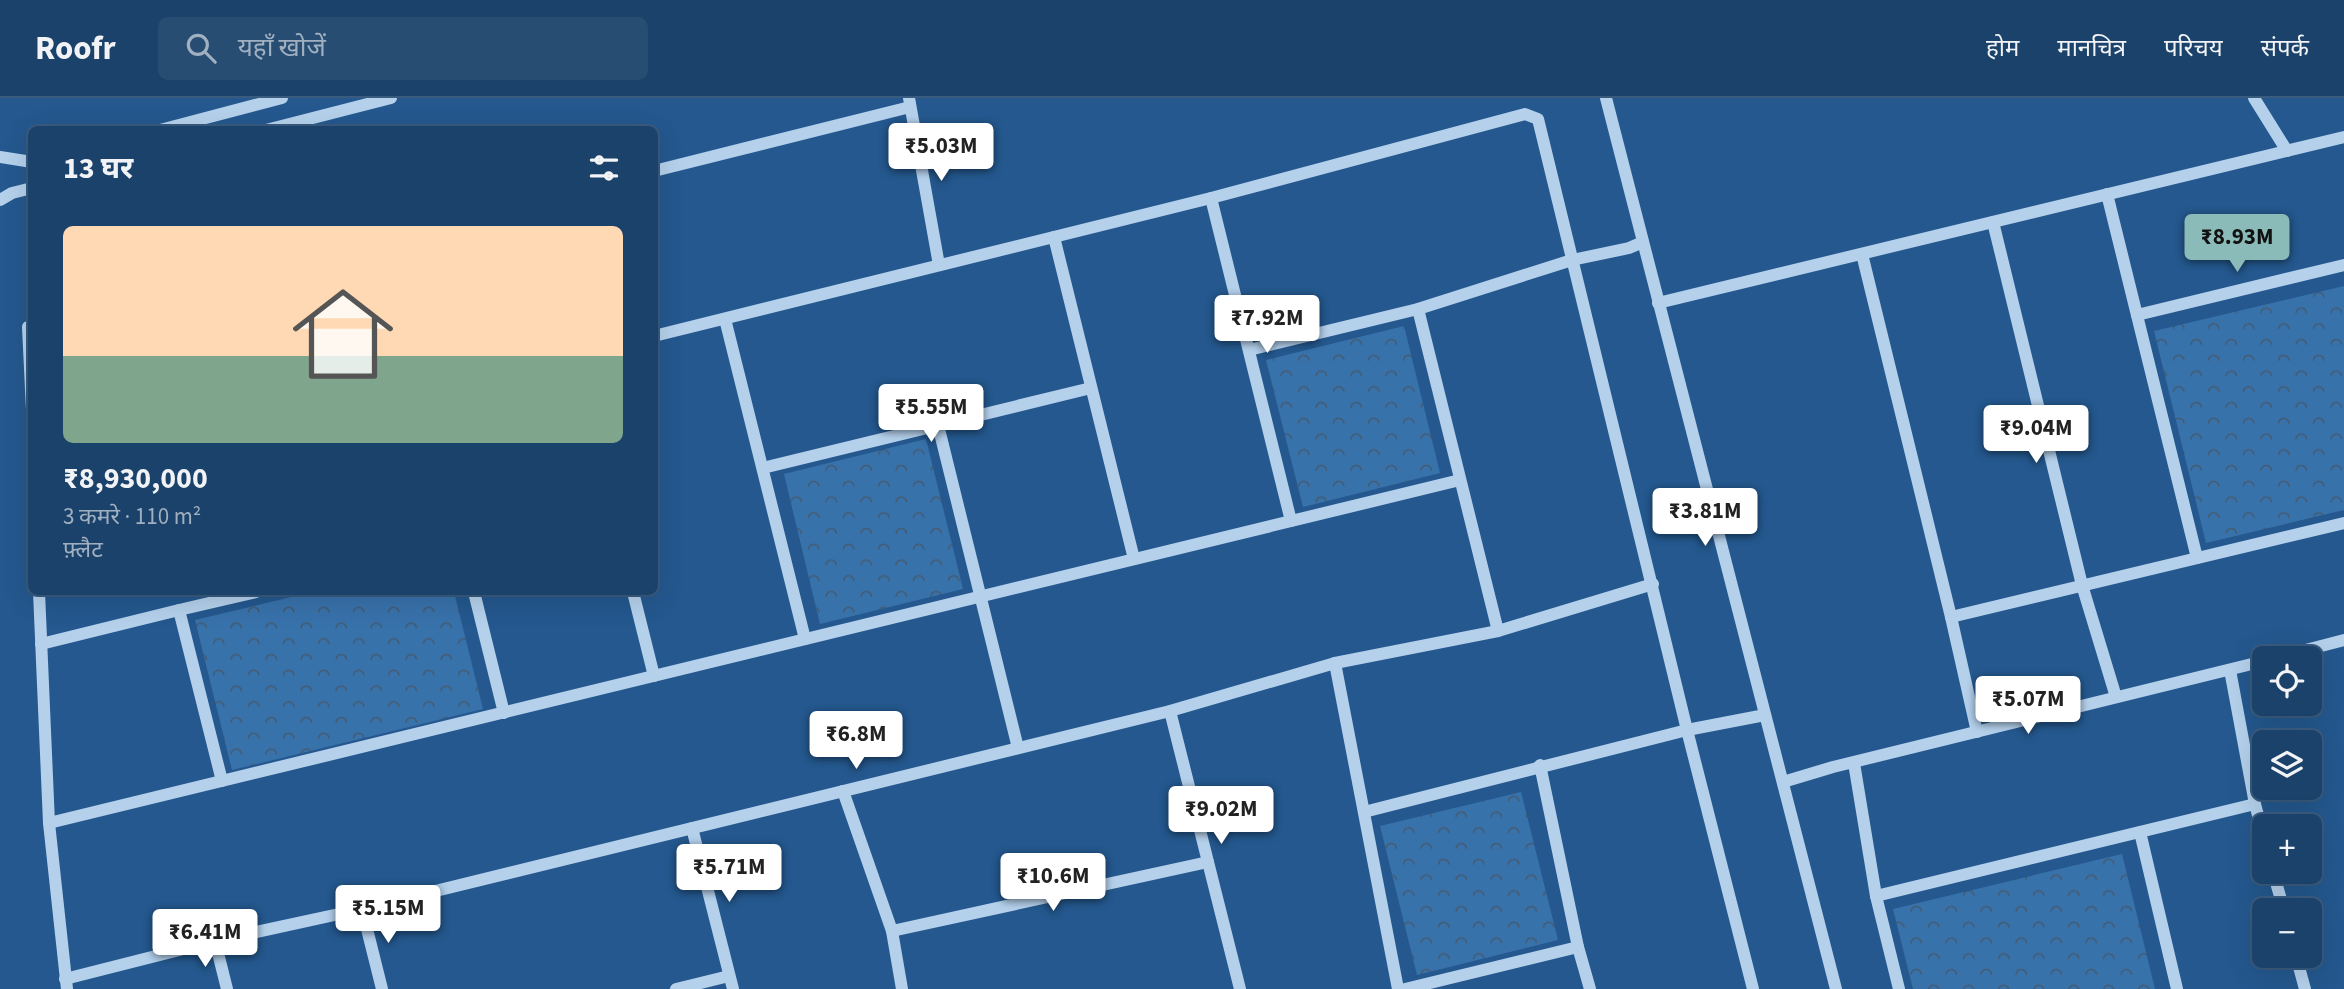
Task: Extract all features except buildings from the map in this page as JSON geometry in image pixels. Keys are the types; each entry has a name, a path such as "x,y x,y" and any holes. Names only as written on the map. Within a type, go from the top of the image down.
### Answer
{"street":[{"path":"175,126 282,98"},
{"path":"282,126 391,98"},
{"path":"1606,98 1836,989"},
{"path":"2254,98 2287,151"},
{"path":"658,170 910,103 939,265"},
{"path":"658,335 1211,198 1525,114 1538,119 1687,730 1754,989"},
{"path":"1658,303 2344,137"},
{"path":"0,158 28,162"},
{"path":"0,200 12,193 28,189"},
{"path":"2107,194 2197,558"},
{"path":"1211,198 1291,521"},
{"path":"1993,222 2082,585 2116,698"},
{"path":"1054,237 1134,559"},
{"path":"1248,350 1418,309 1572,260 1643,242"},
{"path":"1862,254 1951,617 1976,732"},
{"path":"2137,315 2344,265"},
{"path":"1418,309 1498,631"},
{"path":"725,319 805,639"},
{"path":"28,327 28,344"},
{"path":"762,468 1091,388"},
{"path":"938,425 1018,748"},
{"path":"49,823 1460,480"},
{"path":"1951,617 2344,523"},
{"path":"39,595 49,823 66,984 215,941 362,909 1170,711 1335,663 1498,631 1653,584"},
{"path":"41,644 243,595"},
{"path":"475,595 504,713"},
{"path":"634,595 654,676"},
{"path":"179,610 222,781"},
{"path":"2321,646 2344,640"},
{"path":"1335,663 1398,989"},
{"path":"1783,782 2252,664"},
{"path":"2230,670 2258,814"},
{"path":"1170,711 1240,989"},
{"path":"1364,811 1540,765 1687,730 1765,715"},
{"path":"1854,763 1876,896 1899,989"},
{"path":"1540,765 1578,947 1590,989"},
{"path":"843,791 892,931 902,989"},
{"path":"1876,896 2255,804"},
{"path":"676,989 731,982 692,828"},
{"path":"2140,832 2177,989"},
{"path":"892,931 1208,862"},
{"path":"362,909 382,989"},
{"path":"215,941 227,989"},
{"path":"1405,989 1578,947"},
{"path":"2299,968 2305,989"}],"green space":[{"path":"2344,286 2344,510 2206,543 2154,331"},
{"path":"1404,326 1440,473 1303,507 1266,360"},
{"path":"926,439 963,589 820,624 784,474"},
{"path":"299,595 455,595 483,709 232,770 195,620"},
{"path":"1521,792 1558,940 1417,975 1380,826"},
{"path":"2122,854 2155,989 1913,989 1893,909"}]}
